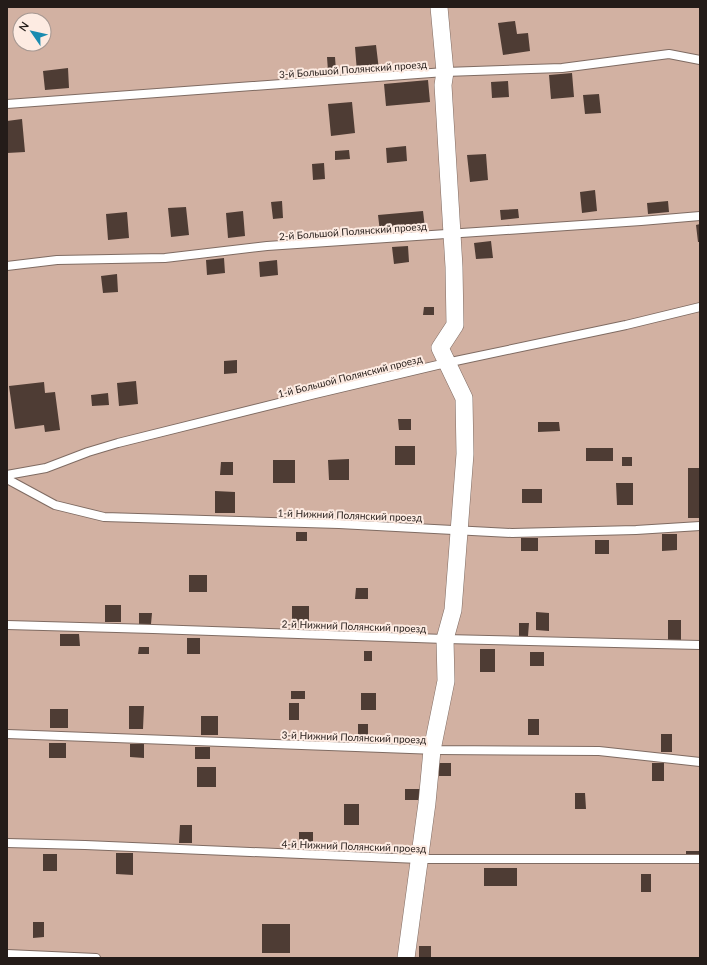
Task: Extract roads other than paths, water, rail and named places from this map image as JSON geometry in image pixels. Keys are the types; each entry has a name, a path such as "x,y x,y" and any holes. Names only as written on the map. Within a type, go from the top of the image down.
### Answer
{"street":[{"path":"406,958 432,750 446,681 445,639 453,610 465,454 464,398 440,348 455,325 452,234 443,85 446,72 439,7"}],"lane":[{"name":"3-й Большой Полянский проезд","path":"7,104 446,72 562,68 668,54 700,60"},
{"name":"2-й Большой Полянский проезд","path":"7,266 57,260 166,258 267,246 700,216"},
{"name":"1-й Большой Полянский проезд","path":"7,475 46,468 88,452 118,443 316,394 446,363 626,325 700,307"},
{"name":"1-й Нижний Полянский проезд","path":"7,479 55,505 104,516 324,523 512,533 636,530 700,526"},
{"name":"2-й Нижний Полянский проезд","path":"7,625 445,639 700,645"},
{"name":"3-й Нижний Полянский проезд","path":"7,734 432,750 599,751 700,762"},
{"name":"4-й Нижний Полянский проезд","path":"7,842 419,859 700,859"},
{"path":"7,954 96,958"}]}
